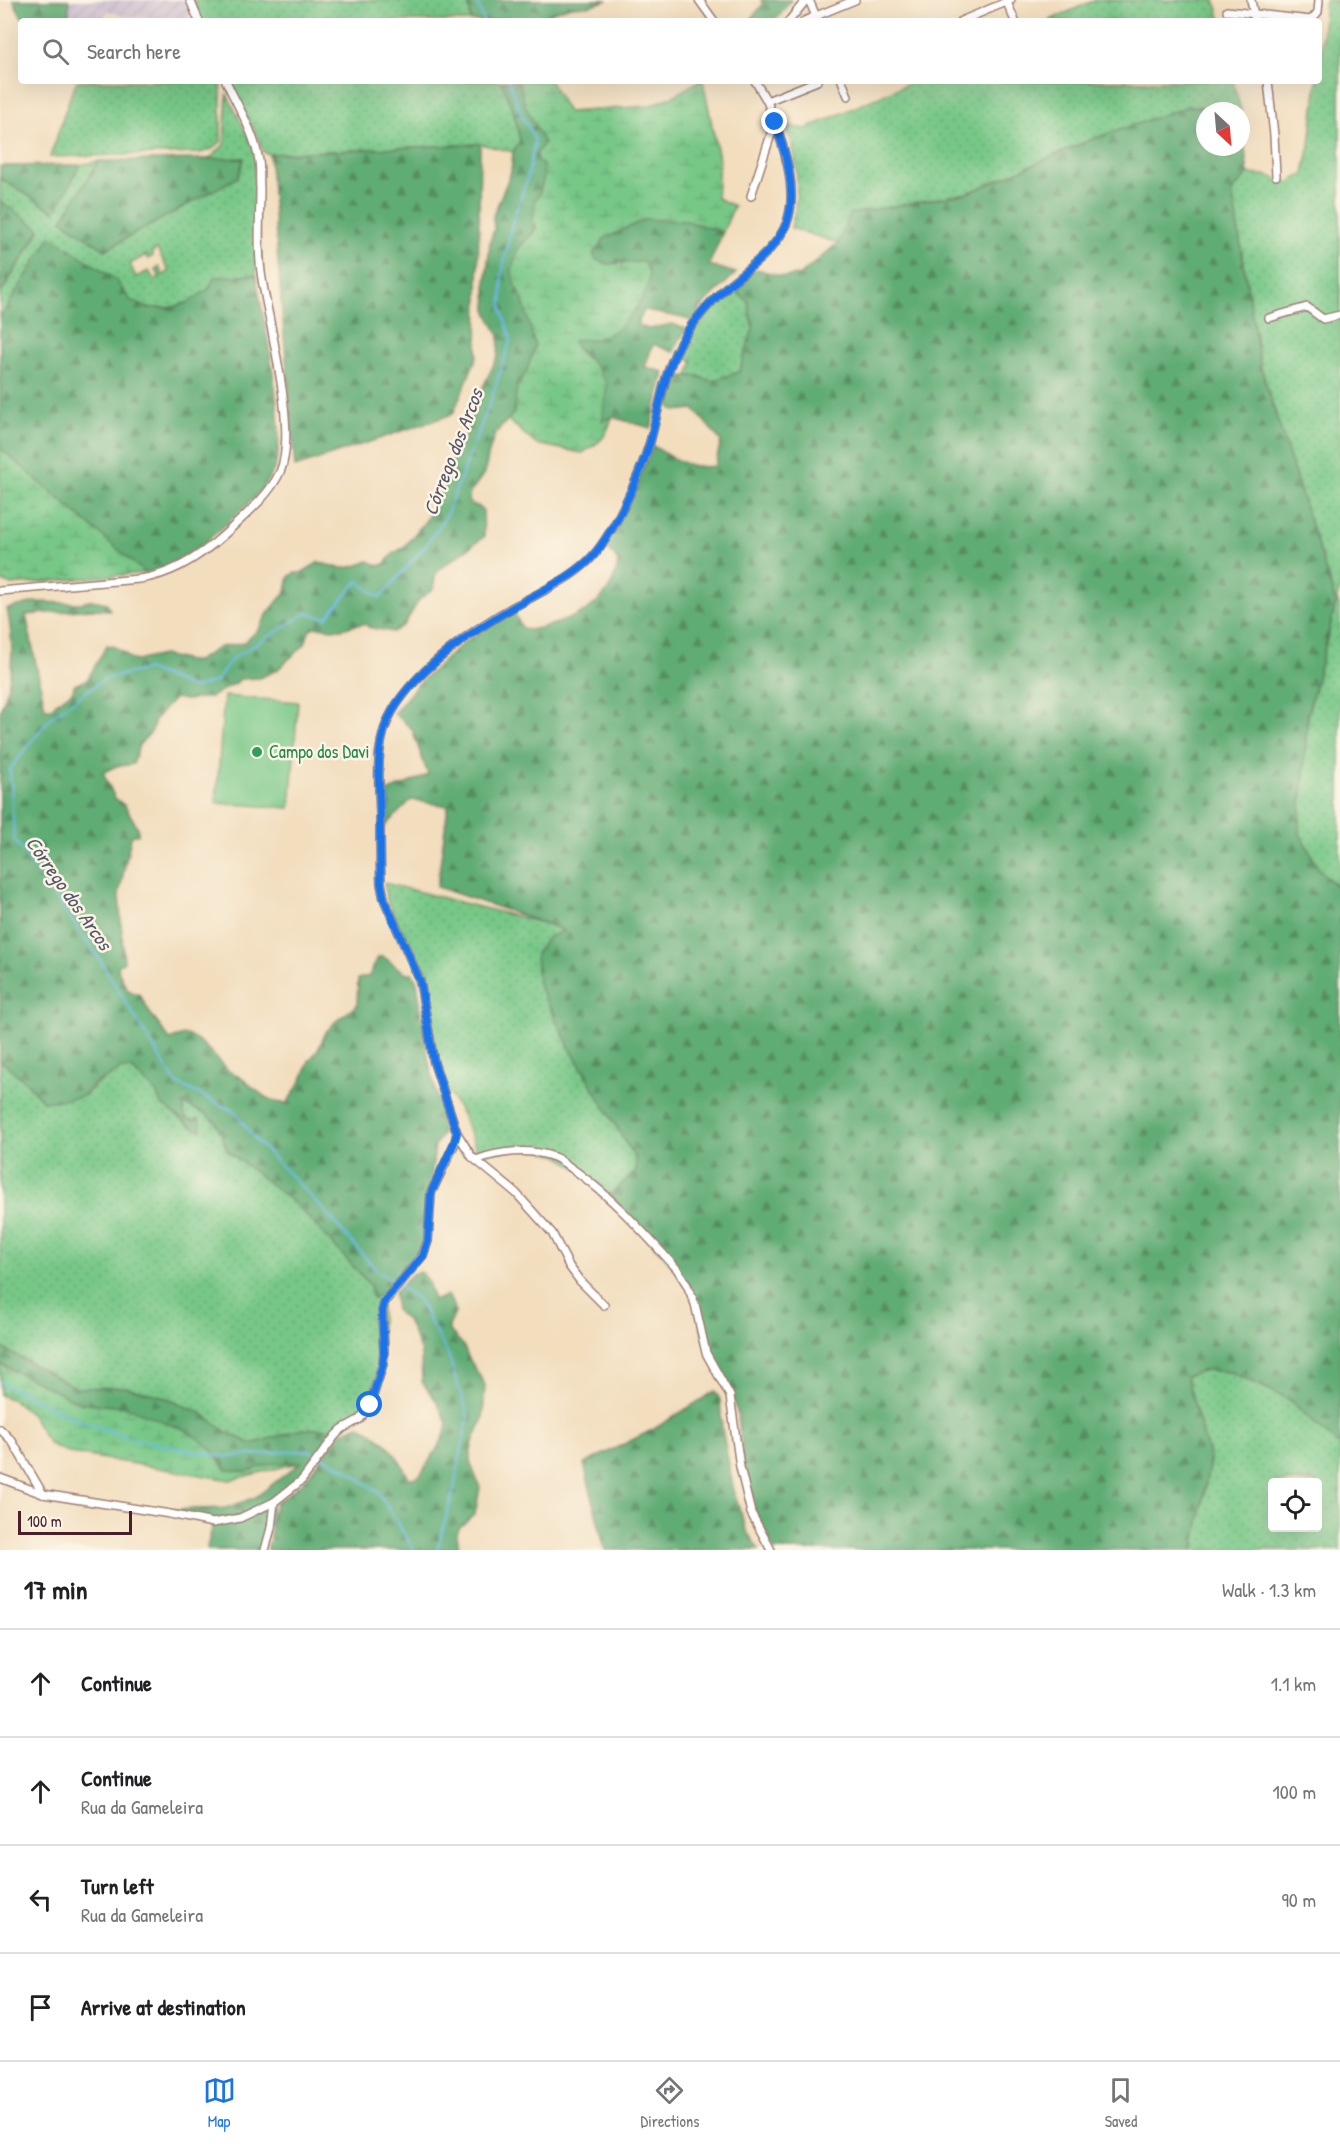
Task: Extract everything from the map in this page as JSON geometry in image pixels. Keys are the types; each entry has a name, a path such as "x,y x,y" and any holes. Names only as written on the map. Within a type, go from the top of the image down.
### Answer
{"street":[{"path":"190,0 198,18"},
{"path":"699,0 712,18"},
{"path":"792,18 808,0 817,18 855,0"},
{"path":"1227,11 1255,18 1251,0"},
{"path":"1313,18 1318,12 1319,0"},
{"path":"968,18 1008,1 1014,18"},
{"path":"0,591 139,579 161,574 180,566 218,541 262,497 281,469 285,444 285,422 261,268 259,159 254,141 227,84"},
{"path":"604,1305 580,1281 569,1266 552,1233 516,1193 466,1150 457,1133 436,1072 420,981 384,899 381,884 379,753 383,731 394,709 416,681 454,646 513,607 568,576 588,561 604,542 631,489 649,444 675,352 694,322 710,303 765,254 779,237 787,221 790,193 789,171 775,122 767,101 757,84"},
{"path":"767,101 810,84"},
{"path":"843,84 848,96"},
{"path":"1268,84 1276,176"},
{"path":"751,196 775,122"},
{"path":"1269,318 1307,307 1323,319 1340,315"},
{"path":"0,1478 43,1494 213,1523 240,1518 274,1502 302,1480 335,1436 366,1413 383,1364 382,1311 385,1300 423,1256 428,1241 431,1193 457,1133"},
{"path":"476,1160 509,1152 541,1153 556,1158 599,1190 677,1269 695,1304 706,1353 730,1396 740,1467 751,1513 771,1550"},
{"path":"0,1429 12,1441 43,1494"},
{"path":"265,1550 272,1528 274,1502"}],"shaded area":[{"path":"73,0 184,0 191,11 188,18 128,17 108,11 102,18 69,18 70,3"}],"green space":[{"path":"13,0 69,0 69,18 22,18"},
{"path":"193,0 468,0 471,18 201,18"},
{"path":"468,0 608,0 589,6 571,6 544,18 471,18"},
{"path":"761,0 791,0 777,18 752,18 763,4"},
{"path":"1095,0 1215,0 1220,18 1055,18"},
{"path":"1325,0 1340,0 1340,590 1337,598 1340,609 1340,890 1319,869 1299,832 1308,713 1336,604 1260,365 1232,191 1248,174 1266,175 1289,182 1304,173 1310,145 1317,84 1322,84"},
{"path":"76,84 221,84 221,142 212,149 200,153 50,157"},
{"path":"231,84 502,84 515,116 520,141 513,152 480,144 269,154 263,152"},
{"path":"502,84 520,84 526,107 544,143 544,177 534,232 517,250 514,283 523,300 535,345 527,371 517,387 514,413 495,434 485,472 470,493 468,500 472,505 483,510 484,537 440,569 435,575 434,588 419,600 404,625 393,632 368,627 366,624 337,629 314,627 309,631 305,644 277,670 259,678 240,679 211,697 185,700 175,698 155,719 152,731 139,745 133,764 114,767 103,773 115,798 125,806 138,828 138,835 132,835 119,894 124,962 118,966 119,973 128,990 140,995 170,1040 183,1035 193,1037 228,1070 266,1098 287,1103 302,1080 309,1061 318,1050 326,1032 357,1005 358,979 369,976 378,957 384,957 405,973 412,973 417,982 429,1062 441,1111 442,1135 435,1145 424,1240 416,1258 406,1270 373,1299 370,1285 298,1206 228,1151 216,1122 204,1113 183,1104 185,1118 194,1121 199,1118 201,1130 191,1126 161,1104 156,1092 133,1070 121,1068 111,1076 95,1083 80,1097 44,1102 26,1082 0,1060 0,711 8,686 12,647 7,609 34,602 80,603 92,600 107,603 110,610 91,609 26,615 45,708 52,708 73,691 74,685 87,680 107,645 113,646 135,661 163,655 197,661 220,647 244,643 259,629 286,591 289,577 294,573 301,573 319,562 344,568 369,561 378,566 384,564 405,546 427,519 453,457 464,439 477,399 498,356 499,336 487,312 486,283 490,242 494,229 493,216 511,172 513,152 520,141 515,116"},
{"path":"520,84 552,84 568,112 648,106 672,97 694,84 704,84 719,159 717,198 734,206 723,232 687,221 646,219 605,238 593,254 596,260 608,264 643,262 649,276 648,286 640,302 621,325 609,334 593,340 573,341 578,351 594,364 607,384 602,421 612,417 602,439 582,453 536,444 508,420 514,413 517,387 527,371 535,346 523,300 514,283 512,270 517,250 534,232 536,226 533,220 535,200 539,196 544,177 543,165 537,161 537,153 544,143 526,107"},
{"path":"907,84 1234,84 1239,102 1196,102 1196,107 1189,106 1090,140 968,193 851,214 838,243 791,228 796,202 797,177 794,151 786,126 806,129"},
{"path":"227,94 256,156 256,275 215,277 208,289 193,301 158,308 147,308 129,300 116,280 0,318 0,294 40,230 0,201 0,178 55,212 80,165 99,161 62,220 238,177 244,159 209,159 224,145","holes":["157,249 169,272 163,275 159,267 155,269 160,277 154,280 149,271 136,277 130,264 146,255 148,259"]},
{"path":"1189,106 1196,107 1196,156 1246,156 1248,174 1232,191 1260,365 1336,603 1308,713 1299,832 1319,869 1340,890 1340,1446 1287,1398 1231,1372 1205,1370 1186,1376 1210,1459 1194,1550 774,1550 755,1512 743,1460 738,1416 732,1392 712,1360 690,1285 610,1195 636,1171 636,1160 571,1050 538,984 536,954 548,937 564,931 437,887 448,806 411,800 385,826 384,793 428,775 412,729 394,713 418,684 464,642 513,611 523,629 530,630 574,617 599,600 608,590 618,561 606,546 653,446 690,465 715,466 721,441 694,409 675,411 664,401 671,376 696,376 712,381 739,372 753,329 748,301 732,288 757,269 783,277 800,275 838,243 850,214 968,193 1090,140"},
{"path":"480,144 477,356 453,414 295,467 269,154"},
{"path":"244,158 238,177 105,250 62,220 99,161"},
{"path":"80,165 55,212 0,178 0,166"},
{"path":"0,201 40,229 0,294"},
{"path":"646,219 687,221 723,232 709,265 736,273 707,301 691,321 645,309 637,325 649,329 672,324 686,329 673,352 653,344 645,367 664,372 651,428 612,417 602,421 602,378 595,366 572,341 581,338 591,340 621,325 627,317 625,261 608,264 596,260 593,254 605,238"},
{"path":"51,236 116,280 130,300 147,308 169,308 187,303 209,289 214,277 256,275 277,404 278,453 274,469 252,500 215,534 187,555 156,570 145,573 0,448 0,318"},
{"path":"732,288 748,301 753,330 739,372 712,381 688,376 693,361 678,354 697,325"},
{"path":"0,448 145,573 11,585 0,580"},
{"name":"Campo dos Davi","path":"224,696 298,702 290,808 216,803"},
{"path":"384,883 547,924 564,931 538,984 571,1050 636,1160 636,1171 610,1195 568,1162 549,1152 525,1149 482,1154 477,1151 464,1118 440,1077 423,980 412,951 387,901"},
{"path":"0,1060 26,1082 44,1102 86,1095 94,1086 121,1068 133,1070 156,1092 161,1104 191,1126 201,1130 194,1121 185,1118 183,1104 204,1113 216,1122 228,1151 298,1206 370,1285 373,1299 391,1285 381,1303 381,1355 377,1376 365,1411 338,1429 302,1429 252,1444 228,1433 201,1413 161,1396 125,1387 77,1389 0,1347"},
{"path":"420,1272 427,1279 433,1298 436,1300 448,1295 456,1311 449,1330 463,1345 485,1385 483,1418 470,1455 470,1462 480,1487 475,1514 460,1527 457,1533 459,1550 268,1550 275,1504 304,1481 342,1432 359,1425 377,1437 394,1452 409,1478 421,1474 443,1438 447,1423 437,1402 422,1382 421,1352 408,1322 396,1311 394,1293 412,1274"},
{"path":"0,1347 77,1388 125,1387 161,1396 201,1413 228,1433 252,1444 302,1429 338,1429 300,1478 274,1499 239,1516 212,1521 170,1510 226,1508 256,1497 301,1462 270,1464 246,1472 227,1470 207,1445 126,1407 80,1403 0,1364"},
{"path":"0,1364 80,1403 126,1407 185,1430 207,1445 227,1470 246,1472 270,1464 302,1462 230,1480 69,1453 49,1444 31,1414 15,1401 0,1395"},
{"path":"1205,1370 1231,1372 1287,1398 1340,1446 1340,1550 1194,1550 1210,1459 1186,1376"},
{"path":"715,1391 720,1400 722,1428 734,1492 747,1532 759,1550 605,1550 584,1464 654,1429"},
{"path":"271,1506 272,1518 262,1550 208,1550 213,1525"}],"waterway":[{"name":"Córrego dos Arcos","path":"476,0 483,18"},
{"name":"Córrego dos Arcos","path":"437,1550 454,1488 468,1416 449,1357 418,1299 375,1269 323,1209 255,1139 235,1112 175,1082 100,960 14,839 10,769 52,716 104,679 147,669 194,688 216,681 233,658 307,613 326,618 358,581 380,598 426,545 446,516 490,402 511,339 502,310 502,274 512,223 527,179 535,141 510,84"},
{"path":"0,1382 75,1419 133,1439 226,1457 308,1450 346,1469 379,1493 414,1550"}],"place":[{"name":"Campo dos Davi","path":"257,752"}],"route":[{"path":"370,1405 383,1364 382,1311 385,1300 423,1256 428,1241 431,1193 457,1133 438,1081 420,981 384,899 381,884 379,753 383,731 394,709 416,681 463,638 568,576 588,561 604,542 631,489 649,444 675,352 694,322 710,303 765,254 779,237 787,221 790,193 789,171 775,122"}]}
